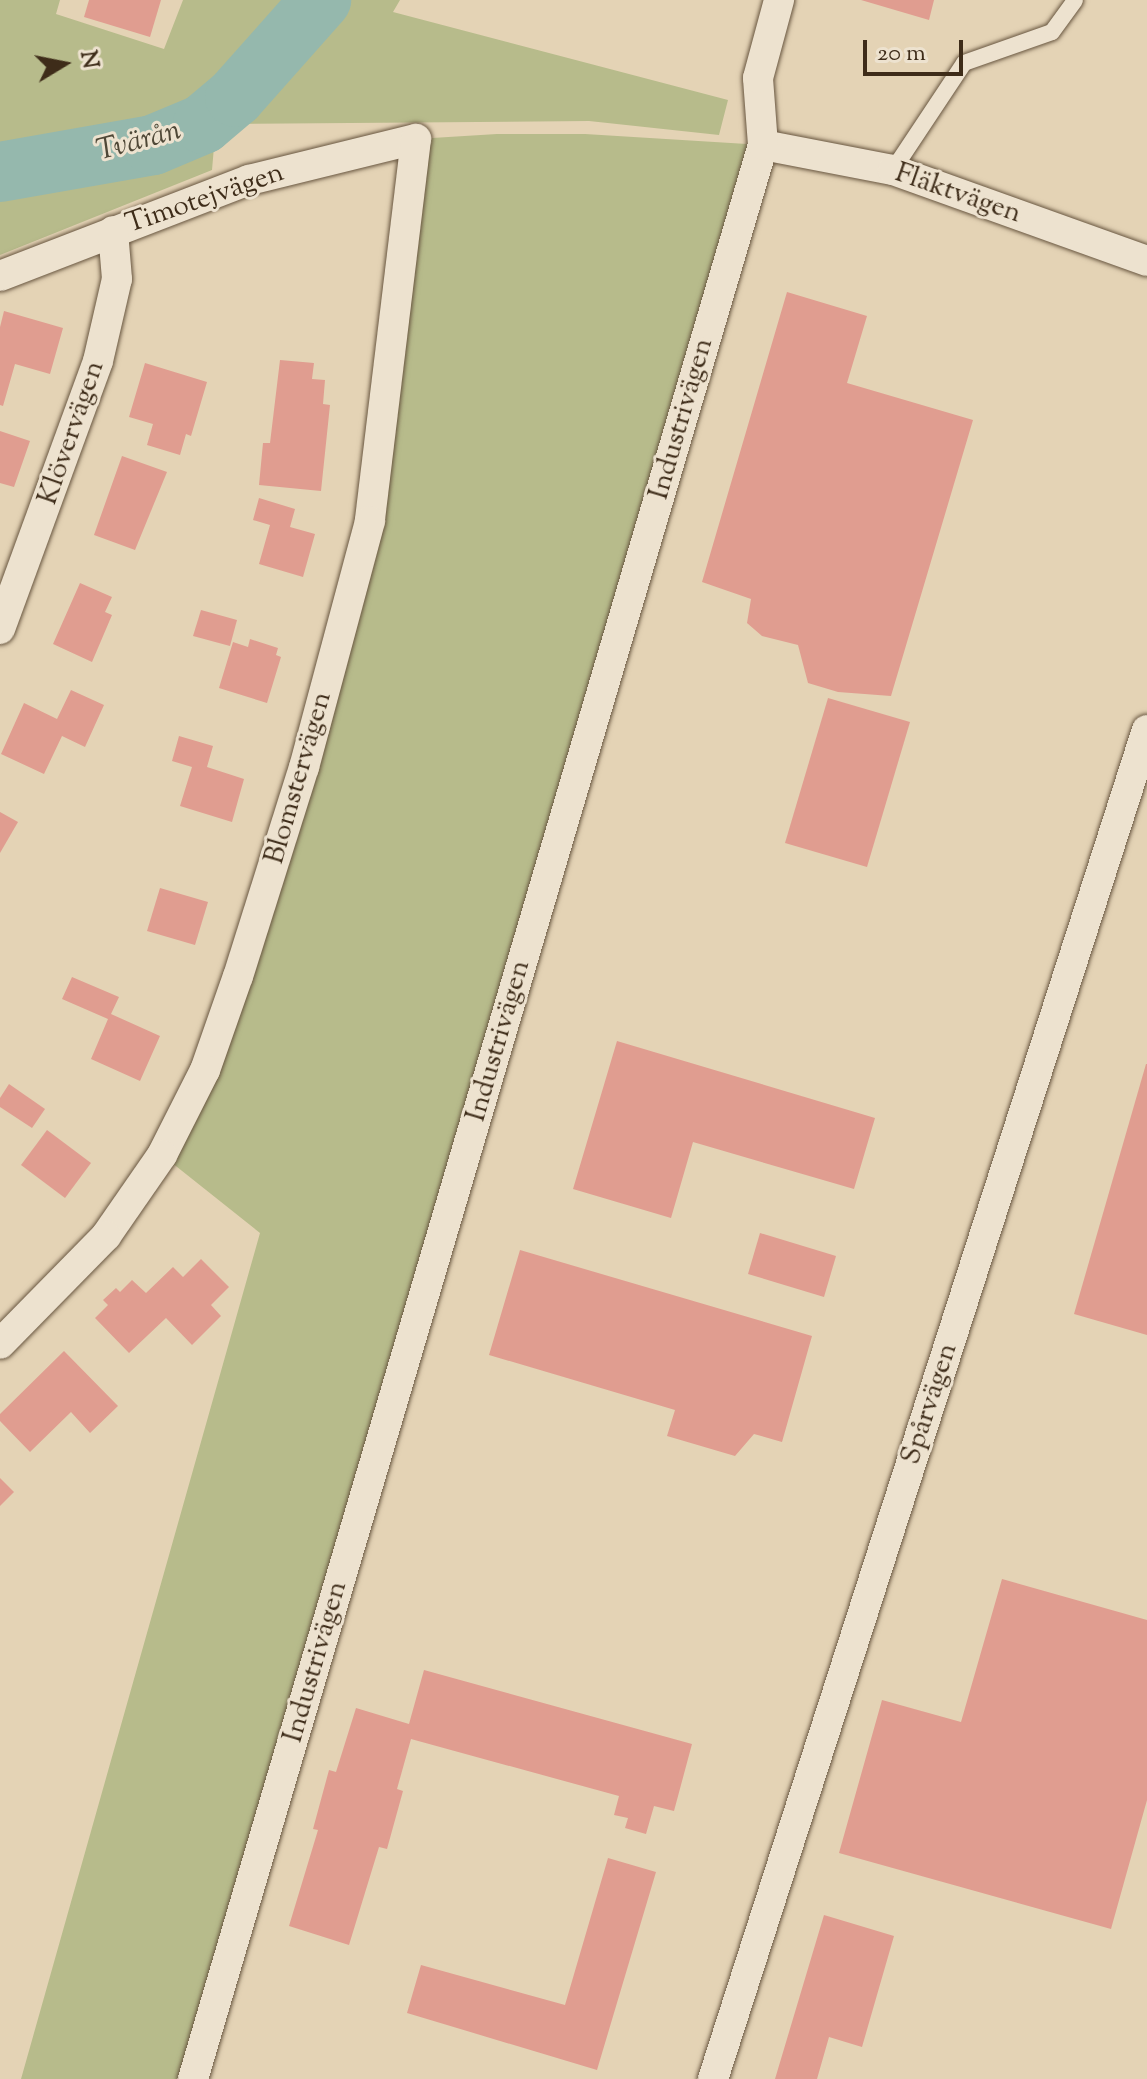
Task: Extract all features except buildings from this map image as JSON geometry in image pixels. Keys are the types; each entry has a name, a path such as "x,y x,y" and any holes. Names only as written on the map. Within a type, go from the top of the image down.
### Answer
{"street":[{"name":"Industrivägen","path":"193,2079 763,145 758,78 779,0"},
{"name":"Timotejvägen","path":"0,276 249,180 416,139"},
{"name":"Blomstervägen","path":"0,1344 106,1236 162,1155 205,1070 238,976 304,767 370,521 416,139"},
{"name":"Fläktvägen","path":"763,145 893,170 1147,261"},
{"name":"Klövervägen","path":"0,629 98,361 117,279 113,231"},
{"name":"Spårvägen","path":"713,2079 1147,730"}],"lane":[{"path":"893,170 964,63 1052,32 1075,0"}],"green space":[{"path":"0,0 60,0 56,14 164,49 183,0 291,0 218,91 218,108 320,0 400,0 393,12 728,100 719,135 589,121 216,124 212,170 0,255"},
{"path":"497,134 585,134 763,145 193,2079 21,2079 260,1233 162,1155 205,1070 370,521 416,139"}],"waterway":[{"name":"Tvärån","path":"0,172 153,145 203,124 235,97 321,0"}]}
